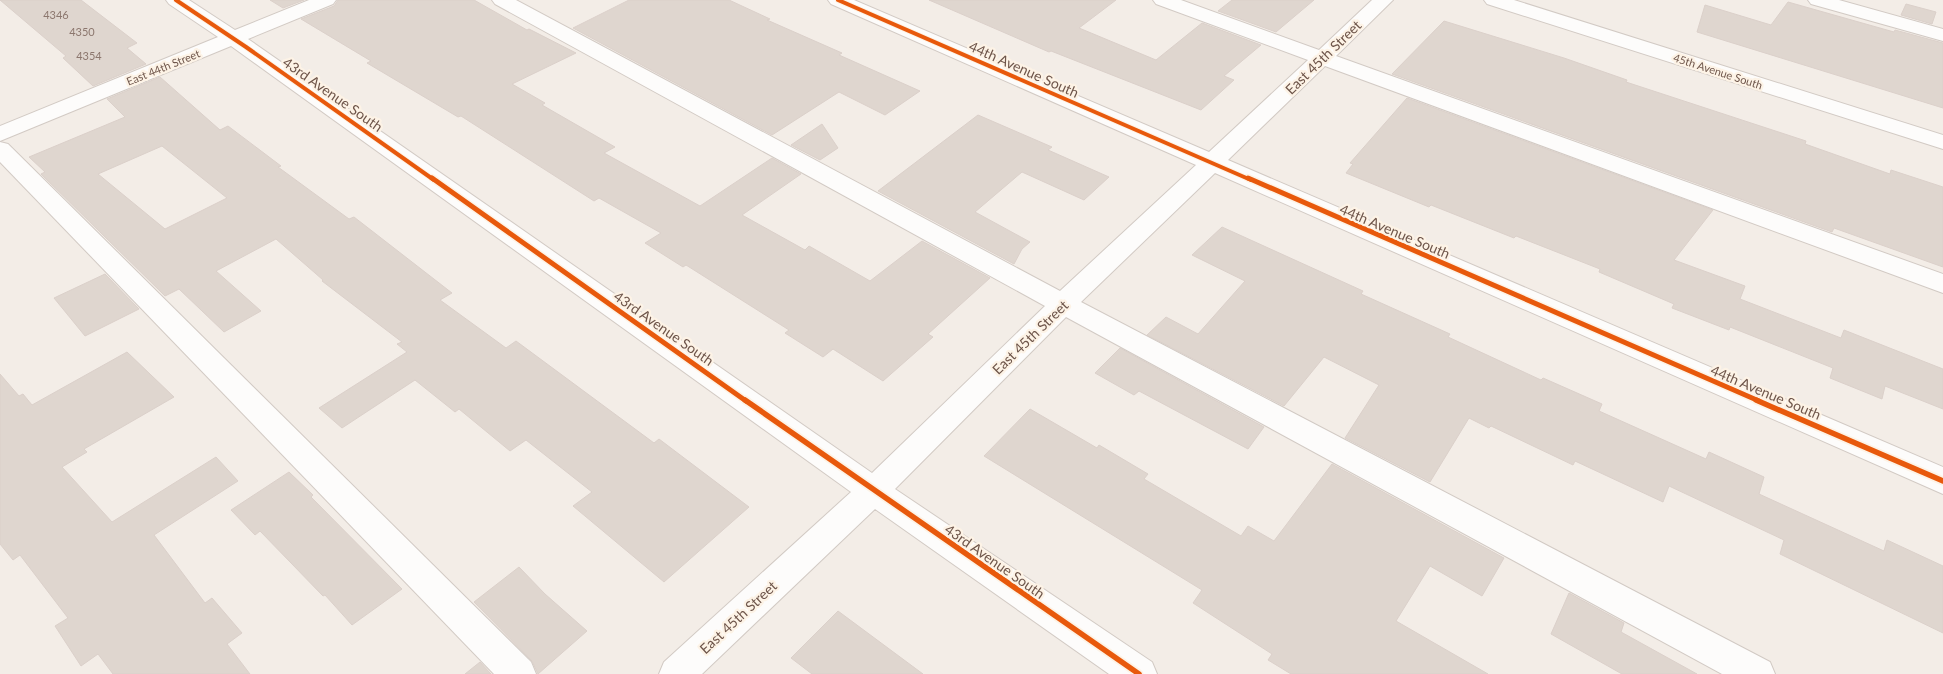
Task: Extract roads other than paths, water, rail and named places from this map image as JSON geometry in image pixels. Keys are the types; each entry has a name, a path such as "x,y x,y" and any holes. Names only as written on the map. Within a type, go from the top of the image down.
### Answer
{"street":[{"name":"43rd Avenue South","path":"176,0 233,38 872,490 1139,674"},
{"name":"East 44th Street","path":"0,134 326,0"},
{"path":"502,0 1063,304 1757,674"},
{"name":"44th Avenue South","path":"838,0 1943,481"},
{"path":"1163,0 1943,284"},
{"name":"East 45th Street","path":"677,674 848,516 872,490 1063,304 1383,0"},
{"name":"45th Avenue South","path":"1494,0 1943,142"},
{"path":"1818,0 1943,35"},
{"path":"0,149 518,674"}]}
